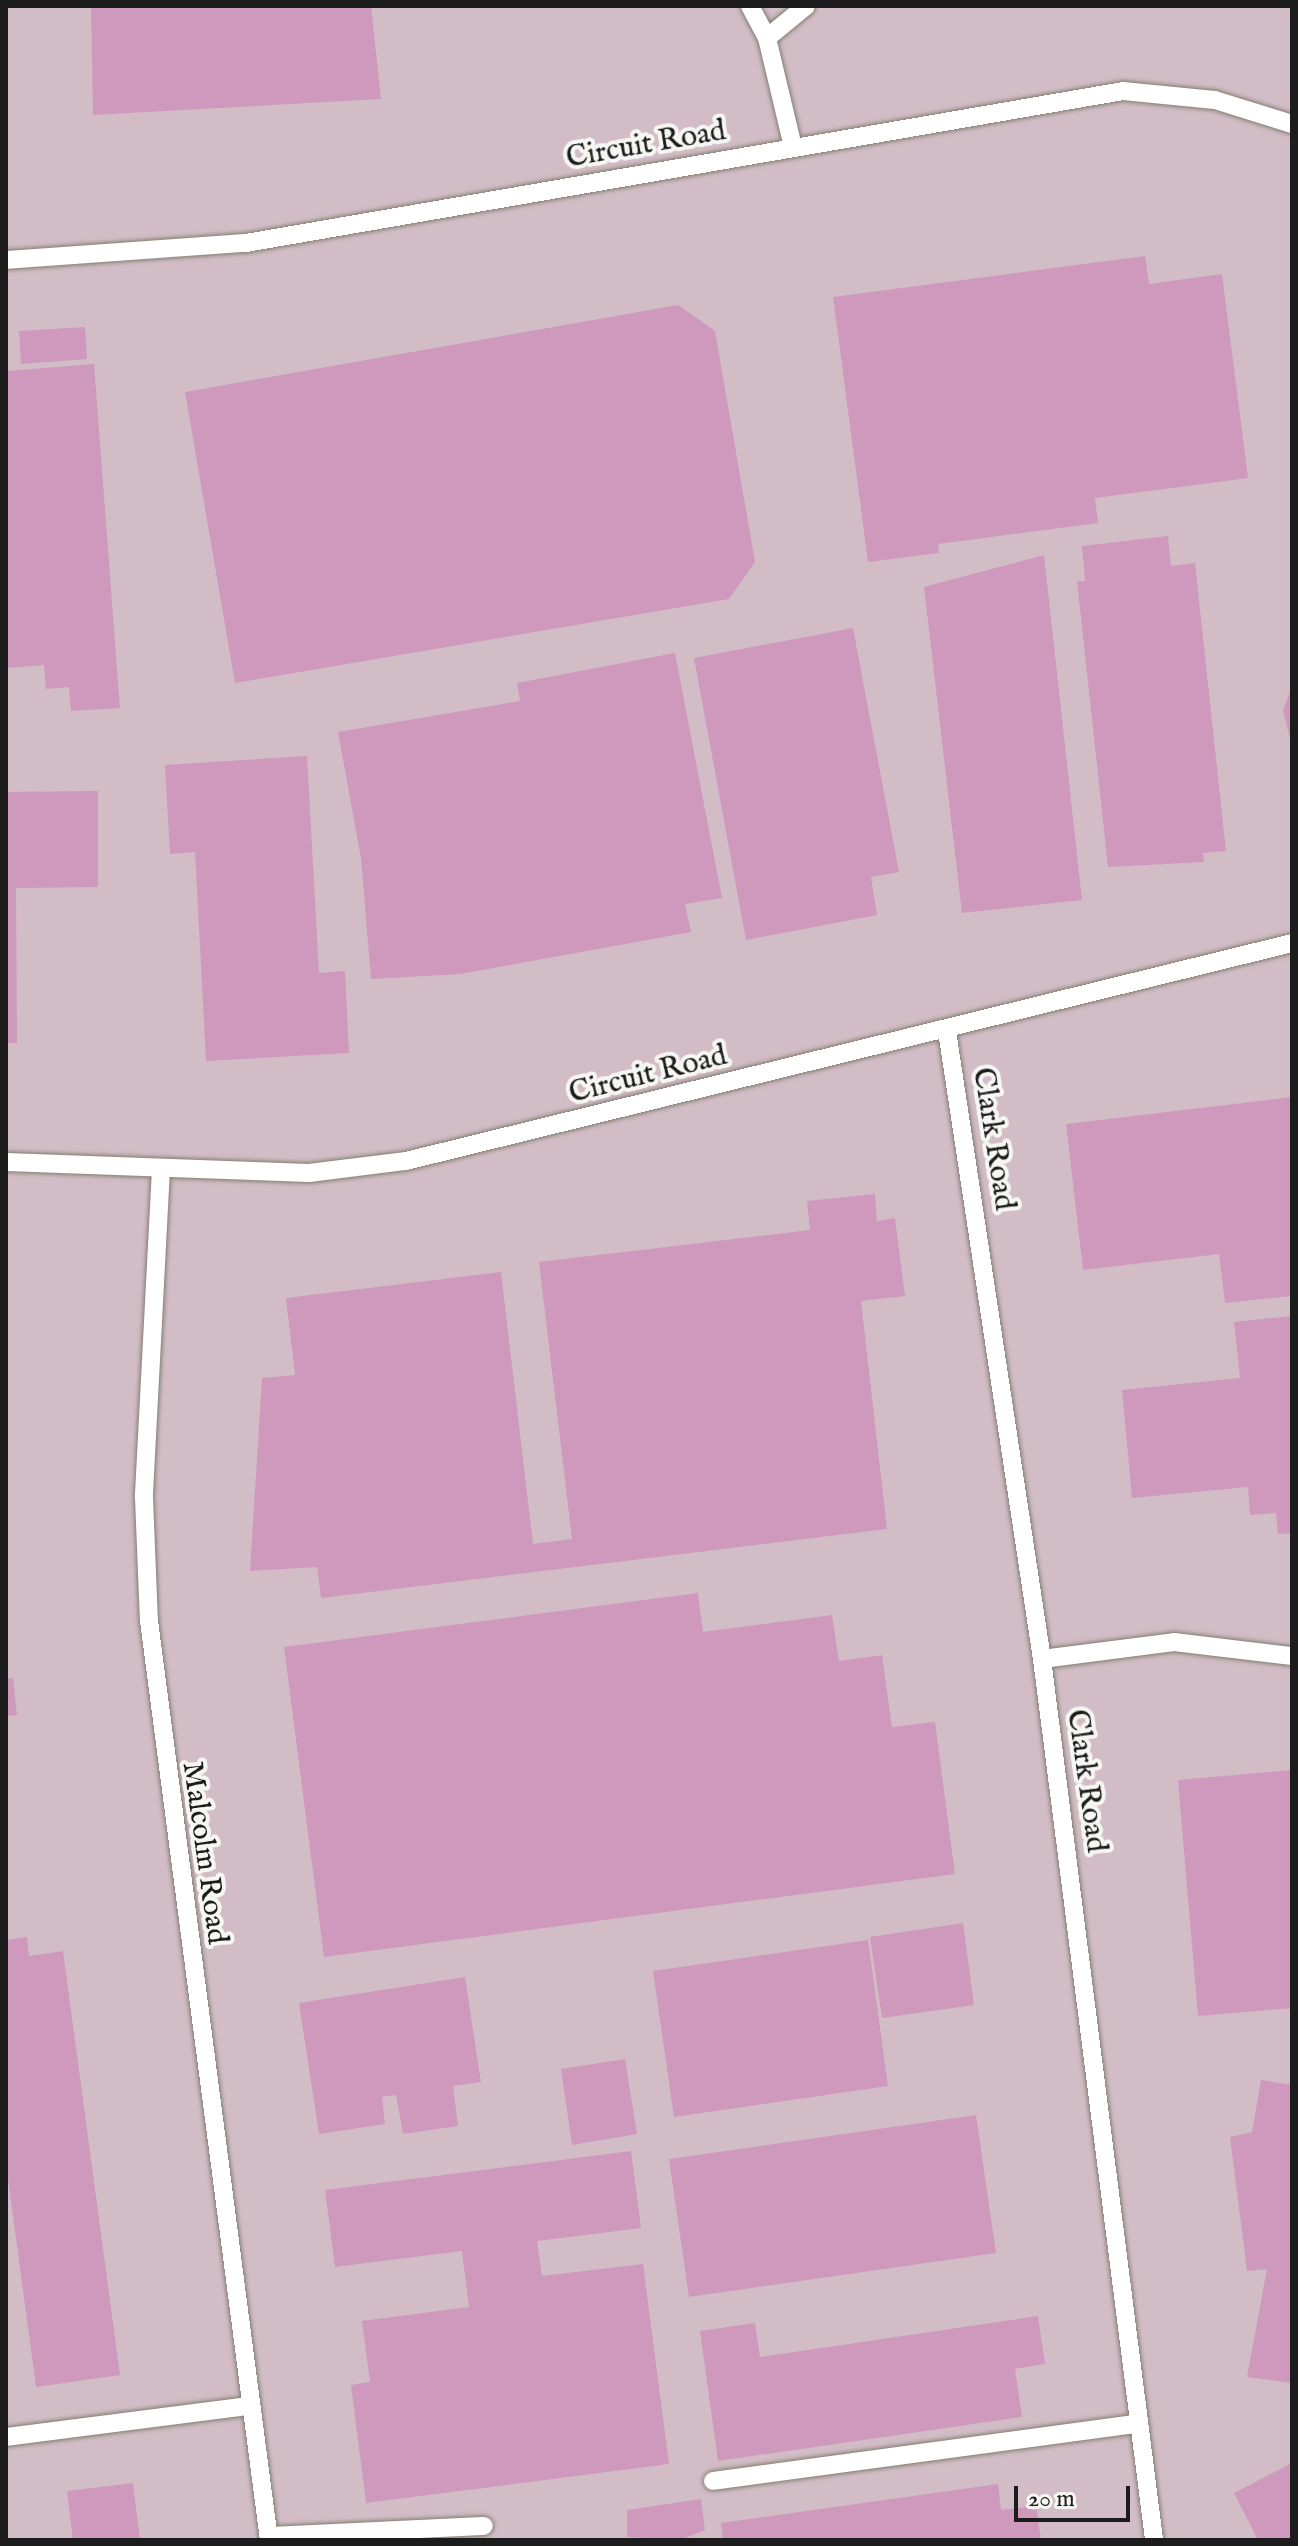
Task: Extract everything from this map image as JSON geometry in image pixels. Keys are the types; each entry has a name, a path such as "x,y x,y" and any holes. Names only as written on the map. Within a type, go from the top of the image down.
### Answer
{"lane":[{"path":"750,6 767,38 793,147"},
{"path":"767,38 806,6"},
{"name":"Circuit Road","path":"6,260 246,243 1123,91 1215,100 1292,124"},
{"name":"Circuit Road","path":"6,1162 309,1173 406,1161 947,1031 1292,943"},
{"name":"Clark Road","path":"947,1031 1042,1659 1135,2424 1154,2540"},
{"name":"Malcolm Road","path":"161,1169 144,1498 149,1621 248,2406 269,2538"},
{"path":"1042,1659 1174,1642 1292,1656"},
{"path":"6,2437 248,2406"},
{"path":"713,2481 1135,2424"},
{"path":"269,2538 484,2526"}],"shaded area":[{"path":"6,6 1292,6 1292,2540 6,2540"}],"building":[{"path":"91,6 371,6 381,99 93,115"},
{"path":"1145,256 1149,284 1222,274 1248,478 1095,498 1098,523 938,544 939,553 868,562 833,297"},
{"path":"678,305 715,331 755,562 729,599 235,683 185,392"},
{"path":"85,327 87,359 21,364 19,331"},
{"path":"94,364 120,708 71,711 69,687 46,689 44,665 6,668 6,371"},
{"path":"1168,536 1171,566 1195,563 1226,851 1203,853 1204,862 1108,867 1077,581 1085,581 1082,546"},
{"path":"1044,555 1082,900 962,913 924,587"},
{"path":"853,628 899,872 871,877 877,915 746,940 694,658"},
{"path":"675,653 722,898 685,904 691,932 460,974 371,979 361,858 338,732 520,701 517,683"},
{"path":"1292,687 1292,742 1291,742 1283,710"},
{"path":"307,756 319,973 345,971 349,1053 206,1061 195,852 170,854 165,765"},
{"path":"98,791 98,887 16,888 17,1043 6,1043 6,792"},
{"path":"1292,1097 1292,1296 1225,1303 1219,1254 1083,1270 1066,1124"},
{"path":"875,1194 877,1221 895,1218 905,1296 861,1301 887,1529 321,1598 317,1567 250,1571 262,1378 295,1375 286,1298 501,1272 533,1544 572,1539 539,1262 810,1230 807,1201"},
{"path":"1292,1316 1292,1533 1278,1534 1276,1513 1250,1515 1248,1487 1132,1498 1122,1390 1240,1378 1234,1322"},
{"path":"698,1593 703,1632 832,1615 839,1661 882,1655 892,1727 935,1722 955,1874 324,1957 284,1647"},
{"path":"13,1678 17,1715 6,1716 6,1679"},
{"path":"1292,1770 1292,2008 1198,2016 1178,1780"},
{"path":"963,1923 974,2005 882,2018 870,1937"},
{"path":"27,1937 29,1956 63,1951 120,2375 36,2387 6,2164 6,1940"},
{"path":"868,1940 888,2086 674,2117 653,1971"},
{"path":"465,1977 481,2082 453,2086 458,2126 403,2134 396,2095 382,2097 385,2124 319,2134 299,2003"},
{"path":"625,2059 637,2134 572,2145 561,2069"},
{"path":"1261,2080 1292,2085 1292,2383 1247,2377 1267,2269 1247,2271 1230,2137 1252,2132"},
{"path":"976,2115 996,2253 689,2297 669,2159"},
{"path":"631,2151 641,2228 537,2241 542,2276 643,2264 669,2464 366,2503 351,2385 370,2382 362,2321 469,2307 462,2251 335,2267 325,2190"},
{"path":"1038,2316 1045,2364 1015,2369 1022,2417 718,2461 700,2331 755,2323 760,2357"},
{"path":"1292,2463 1292,2540 1258,2540 1234,2493"},
{"path":"133,2483 140,2540 73,2540 67,2491"},
{"path":"998,2484 1001,2510 1036,2506 1041,2540 723,2540 721,2523"},
{"path":"701,2499 705,2530 680,2540 627,2537 627,2510"}]}
